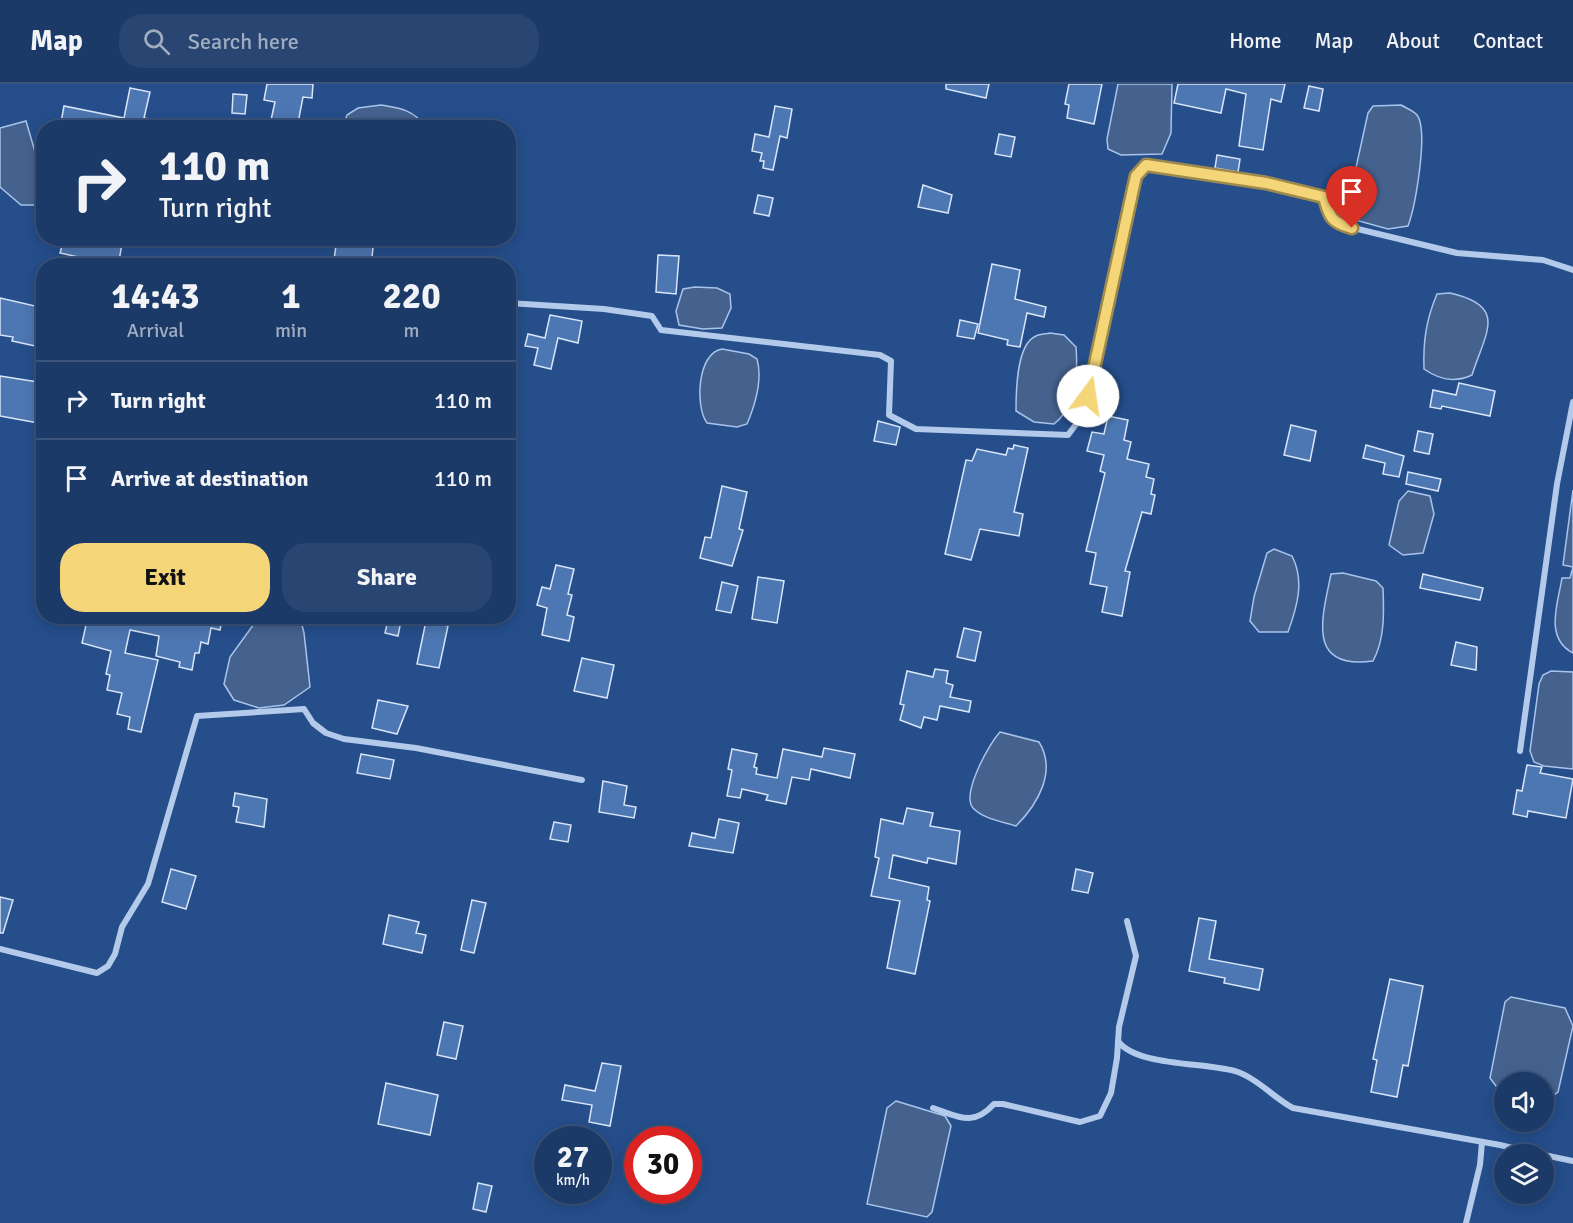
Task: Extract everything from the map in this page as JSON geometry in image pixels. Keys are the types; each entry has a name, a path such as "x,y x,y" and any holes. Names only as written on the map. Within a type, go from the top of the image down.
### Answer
{"street":[{"path":"516,304 652,316 661,330 880,355 891,361 889,415 906,426 916,429 1068,435 1080,419 1088,396 1136,176 1146,165 1266,183 1324,197 1329,215 1337,224 1357,229 1457,253 1543,260 1573,270"},
{"path":"1520,751 1557,484 1573,402"},
{"path":"0,949 97,973 108,966 116,954 122,927 148,884 197,716 304,709 313,723 326,733 344,739 416,748 582,780"},
{"path":"933,1108 961,1118 972,1119 983,1117 994,1104 1003,1104 1080,1122 1100,1116 1111,1093 1127,985 1136,956 1127,921"},
{"path":"1118,1041 1135,1054 1241,1073 1276,1100 1293,1108 1494,1145"},
{"path":"1466,1223 1480,1165 1482,1142"},
{"path":"1554,1157 1573,1161"}],"water":[{"path":"1118,84 1172,84 1171,133 1162,154 1121,155 1108,149 1107,139"},
{"path":"381,105 411,113 420,120 345,120 347,115 358,108"},
{"path":"1401,105 1417,115 1422,136 1417,187 1408,226 1388,229 1348,218 1351,190 1368,113 1373,106"},
{"path":"26,121 36,155 36,205 21,205 0,187 0,128"},
{"path":"717,288 730,294 731,308 722,328 703,329 679,325 676,311 683,289"},
{"path":"1450,293 1480,305 1486,314 1488,323 1472,375 1459,379 1441,377 1424,369 1426,331 1433,304 1437,294"},
{"path":"1050,333 1064,335 1076,347 1077,357 1076,378 1071,399 1061,417 1054,424 1034,422 1016,411 1016,393 1024,349 1036,336"},
{"path":"722,349 749,354 757,359 759,367 757,392 750,417 747,424 737,427 707,423 701,405 703,370 707,360"},
{"path":"1573,490 1573,567 1563,565"},
{"path":"1408,491 1430,496 1434,514 1423,553 1403,555 1389,545 1399,501"},
{"path":"1274,549 1292,556 1296,565 1299,584 1297,604 1288,632 1259,632 1250,621 1254,597 1267,553"},
{"path":"1573,567 1573,653 1558,638 1555,619 1562,578 1570,578"},
{"path":"1343,573 1376,581 1383,588 1382,635 1373,661 1352,662 1337,657 1328,649 1324,637 1324,607 1331,574"},
{"path":"254,624 302,624 310,687 284,705 259,708 234,700 224,684 230,657"},
{"path":"1551,671 1573,672 1573,769 1544,766 1534,762 1530,751 1539,684 1543,675"},
{"path":"1000,732 1039,742 1046,764 1045,776 1038,797 1016,826 982,815 973,808 970,801 973,781 978,769"},
{"path":"1511,997 1565,1008 1573,1026 1558,1092 1554,1095 1554,1072 1494,1072 1494,1083 1490,1078 1505,1002"},
{"path":"896,1101 945,1116 951,1126 932,1212 927,1217 867,1204 887,1108"}],"building":[{"path":"267,84 313,84 312,98 303,97 299,120 271,120 275,102 264,100"},
{"path":"946,84 989,84 986,98 946,89"},
{"path":"1069,84 1102,84 1094,124 1067,118 1069,105 1065,104"},
{"path":"1178,84 1285,84 1281,102 1271,99 1263,150 1239,146 1246,94 1226,89 1221,113 1174,103"},
{"path":"1309,86 1323,89 1319,111 1304,108"},
{"path":"130,88 150,92 144,118 155,120 61,120 64,106 124,118"},
{"path":"233,94 247,95 245,114 232,113"},
{"path":"775,106 792,109 787,138 780,136 773,170 763,168 764,161 760,161 762,153 752,151 755,134 769,137"},
{"path":"999,134 1015,137 1011,157 995,154"},
{"path":"1217,155 1240,159 1238,172 1215,168"},
{"path":"923,185 952,195 948,213 918,207"},
{"path":"758,195 773,198 769,216 754,213"},
{"path":"62,246 122,246 119,258 83,258 60,253"},
{"path":"336,246 373,246 372,258 334,258"},
{"path":"658,255 679,256 676,294 656,292"},
{"path":"992,264 1020,270 1015,299 1046,307 1044,317 1027,313 1020,347 1007,345 1008,340 978,333"},
{"path":"0,298 36,306 36,346 12,341 13,337 0,335"},
{"path":"550,315 582,321 578,343 558,338 551,369 534,365 538,348 525,346 528,334 545,338"},
{"path":"960,320 978,324 974,339 957,336"},
{"path":"0,376 36,382 36,423 0,416"},
{"path":"1459,383 1495,391 1490,416 1442,406 1441,409 1430,407 1433,390 1456,395"},
{"path":"1108,416 1128,420 1124,440 1131,442 1127,459 1149,464 1146,477 1154,479 1151,494 1155,495 1151,514 1142,512 1125,571 1130,572 1122,616 1102,612 1107,587 1090,584 1096,553 1086,551 1105,473 1100,471 1104,455 1087,451 1092,432 1104,434"},
{"path":"878,421 900,427 896,445 874,441"},
{"path":"1291,425 1316,431 1310,461 1284,455"},
{"path":"1418,431 1433,434 1429,454 1414,451"},
{"path":"1014,445 1028,448 1014,512 1023,514 1019,536 980,529 971,560 945,554 966,460 972,461 977,449 1006,455 1008,448 1013,449"},
{"path":"1366,445 1404,456 1399,477 1383,474 1385,463 1363,458"},
{"path":"1408,472 1441,479 1438,491 1406,484"},
{"path":"722,486 747,492 739,529 743,530 732,566 700,558 705,537 711,538"},
{"path":"556,565 574,569 568,594 572,595 567,615 574,617 569,641 542,635 547,608 537,605 542,587 550,589"},
{"path":"1423,574 1483,588 1480,600 1420,588"},
{"path":"758,577 784,581 777,623 752,619"},
{"path":"722,582 738,586 731,613 716,610"},
{"path":"86,624 221,624 220,630 211,628 208,644 201,642 199,653 195,653 192,670 179,667 180,662 156,656 159,636 130,630 125,653 158,660 141,732 128,729 130,717 117,714 122,693 107,690 110,675 106,674 111,651 82,643"},
{"path":"387,624 400,624 398,636 385,633"},
{"path":"425,624 448,626 439,668 417,664"},
{"path":"964,628 981,632 975,661 957,657"},
{"path":"1456,642 1477,647 1476,670 1451,665"},
{"path":"582,658 614,665 607,698 574,691"},
{"path":"935,669 948,671 946,683 953,685 950,697 971,701 969,712 940,706 937,720 924,717 921,728 900,720 904,705 900,704 907,671 933,677"},
{"path":"378,700 408,706 397,734 372,728"},
{"path":"824,748 855,754 850,778 811,769 809,780 792,777 786,804 766,800 768,795 742,789 740,798 727,796 732,770 728,769 732,749 757,754 754,767 757,768 756,774 777,778 783,749 822,757"},
{"path":"361,754 394,760 390,779 357,773"},
{"path":"1527,765 1542,767 1540,773 1573,779 1566,818 1528,811 1527,817 1513,814 1517,790 1522,791"},
{"path":"603,781 627,786 624,805 636,807 634,818 599,812"},
{"path":"235,793 267,799 264,827 236,822 239,807 233,806"},
{"path":"907,808 933,813 930,826 960,831 956,864 928,858 927,863 893,855 889,878 929,887 927,900 930,901 915,974 887,968 900,901 871,896 879,858 875,857 881,819 903,824"},
{"path":"719,819 739,823 733,853 689,846 692,833 715,838"},
{"path":"554,822 571,825 568,842 550,839"},
{"path":"171,869 196,876 186,909 162,902"},
{"path":"1076,869 1093,873 1088,893 1072,890"},
{"path":"0,897 13,900 3,933 0,933"},
{"path":"472,900 486,903 474,953 461,950"},
{"path":"389,915 419,922 416,933 426,935 422,953 383,944"},
{"path":"1199,918 1216,921 1209,959 1263,969 1259,990 1224,983 1225,978 1189,971"},
{"path":"1390,979 1423,986 1408,1066 1403,1065 1397,1097 1371,1092 1377,1060 1373,1059"},
{"path":"444,1022 463,1026 456,1059 437,1055"},
{"path":"602,1063 621,1066 610,1126 589,1122 592,1105 562,1100 565,1085 595,1091"},
{"path":"386,1083 438,1095 430,1135 378,1124"},
{"path":"478,1183 492,1186 486,1212 473,1209"}],"route":[{"path":"1088,396 1136,176 1146,165 1266,183 1324,197 1329,215 1337,224 1352,228"}]}
